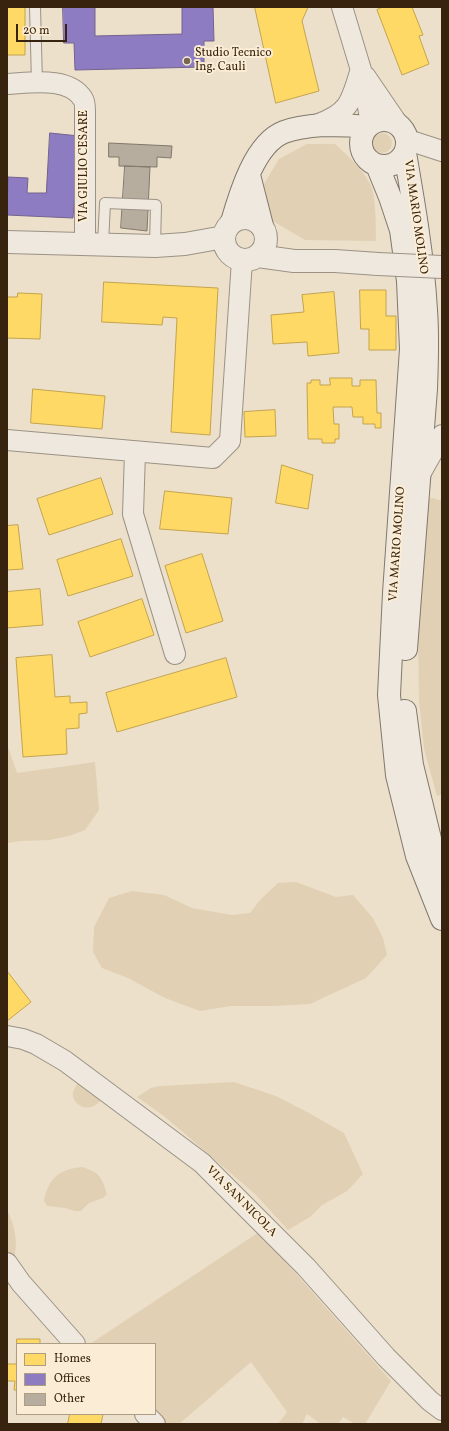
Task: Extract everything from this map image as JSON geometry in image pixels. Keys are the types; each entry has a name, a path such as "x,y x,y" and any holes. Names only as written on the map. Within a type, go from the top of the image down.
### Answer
{"main road":[{"path":"316,125 343,140 370,160 384,167 397,163 403,139 384,119 377,120 369,125 363,133 361,147 370,160"},
{"path":"245,258 226,249 224,243 249,175 256,159 264,148 274,138 283,132 290,130 316,125 369,125"},
{"name":"VIA MARIO MOLINO","path":"403,139 423,269 427,351 426,389 418,478 403,695 412,765 433,851 442,875"},
{"name":"VIA MARIO MOLINO","path":"370,160 390,197 401,230 408,280 412,349 394,593 389,695 397,775 417,856 442,919"},
{"path":"245,258 265,246 263,230 249,175"},
{"path":"7,242 154,246 185,244 228,229 238,219 244,218 257,222 263,230 293,249 335,261"},
{"path":"154,246 245,258 442,267"}],"street":[{"path":"342,7 361,70 369,125"},
{"path":"316,125 330,120 340,114 350,102 361,70"},
{"path":"361,70 403,139 442,151"},
{"name":"VIA GIULIO CESARE","path":"7,84 49,83 66,85 77,91 84,100 94,244"},
{"path":"7,440 213,458 230,441 245,258"},
{"path":"418,478 442,435"},
{"path":"134,452 132,514 175,654"},
{"name":"VIA SAN NICOLA","path":"7,1036 23,1039 36,1044 65,1061 202,1163 306,1267 386,1357 430,1401 442,1410"},
{"path":"7,1263 21,1284 74,1343"},
{"path":"146,1415 155,1424"}],"lane":[{"path":"35,7 37,83"},
{"path":"94,244 105,203 112,203 156,205 154,246"}],"shaded area":[{"path":"382,133 389,136 392,143 389,150 382,153 375,150 372,143 375,136"},
{"path":"307,144 335,144 364,174 373,191 376,241 305,240 271,220 264,184 279,159"},
{"path":"433,498 442,501 442,794 437,796 424,749 419,700 418,633 427,499"},
{"path":"7,744 17,773 95,762 99,810 85,830 69,836 49,840 7,843"},
{"path":"296,882 336,897 353,895 373,918 383,938 387,955 366,978 310,1004 231,1006 200,1011 165,998 128,978 102,968 93,952 94,927 109,898 132,891 164,895 192,908 232,915 250,913 260,900 278,883"},
{"path":"79,1080 104,1098 96,1105 88,1108 78,1104 73,1095"},
{"path":"234,1082 276,1096 344,1133 363,1174 347,1191 322,1205 310,1217 288,1230 255,1194 164,1116 137,1097 151,1088 160,1086"},
{"path":"82,1167 96,1173 99,1176 107,1194 103,1198 89,1203 81,1211 47,1206 44,1201 46,1193 48,1187 56,1176 67,1170"},
{"path":"7,1210 12,1222 16,1242 13,1262 7,1251"},
{"path":"259,1232 391,1381 365,1424 355,1424 343,1417 338,1424 321,1424 307,1414 302,1424 278,1424 287,1412 251,1362 179,1424 168,1424 156,1410 156,1343 92,1343"}],"building: Homes":[{"path":"7,7 25,7 25,55 7,55"},
{"path":"255,7 308,7 302,21 319,91 276,103"},
{"path":"383,7 412,7 423,35 419,36 429,64 402,75 377,10"},
{"path":"104,282 218,288 210,435 171,432 177,318 163,317 162,325 102,322"},
{"path":"360,290 386,290 386,316 396,316 396,350 369,350 369,329 361,329"},
{"path":"334,292 339,353 308,356 307,342 273,344 271,315 304,312 302,295"},
{"path":"18,293 42,294 40,339 7,338 7,297 17,297"},
{"path":"330,378 352,378 352,386 360,386 360,380 376,380 377,413 381,413 381,428 375,428 375,424 363,424 363,417 353,417 352,407 333,407 334,424 339,424 339,439 335,439 335,443 322,443 322,439 308,439 307,383 311,383 311,380 320,380 320,385 330,385"},
{"path":"33,389 105,396 102,429 31,423"},
{"path":"275,410 276,436 245,437 244,412"},
{"path":"282,465 313,475 308,509 276,503"},
{"path":"101,478 113,514 49,535 37,499"},
{"path":"165,491 232,498 228,534 160,529"},
{"path":"18,525 23,569 7,570 7,526"},
{"path":"121,539 133,576 68,596 57,560"},
{"path":"202,554 223,621 186,633 165,566"},
{"path":"40,589 43,625 7,628 7,592"},
{"path":"142,599 154,635 90,657 78,622"},
{"path":"52,655 55,697 70,696 70,703 87,702 87,713 79,714 79,728 66,729 67,754 23,757 16,658"},
{"path":"226,658 237,697 117,732 106,693"},
{"path":"7,971 31,1002 7,1021"},
{"path":"17,1339 40,1339 40,1343 17,1343"},
{"path":"7,1364 16,1364 16,1390 14,1390 15,1381 7,1381"},
{"path":"70,1415 103,1415 101,1424 68,1424"}],"building: Offices":[{"path":"63,7 95,7 95,36 182,34 182,7 213,7 214,41 204,41 204,67 75,70 74,43 64,43"},
{"path":"50,133 79,136 73,218 7,215 8,177 28,178 27,193 46,193"}],"building: Other":[{"path":"109,143 172,146 171,158 157,157 157,167 119,166 119,157 109,157"},
{"path":"125,166 150,167 147,231 121,228"}],"place":[{"name":"Studio Tecnico Ing. Cauli","path":"187,61"}]}
